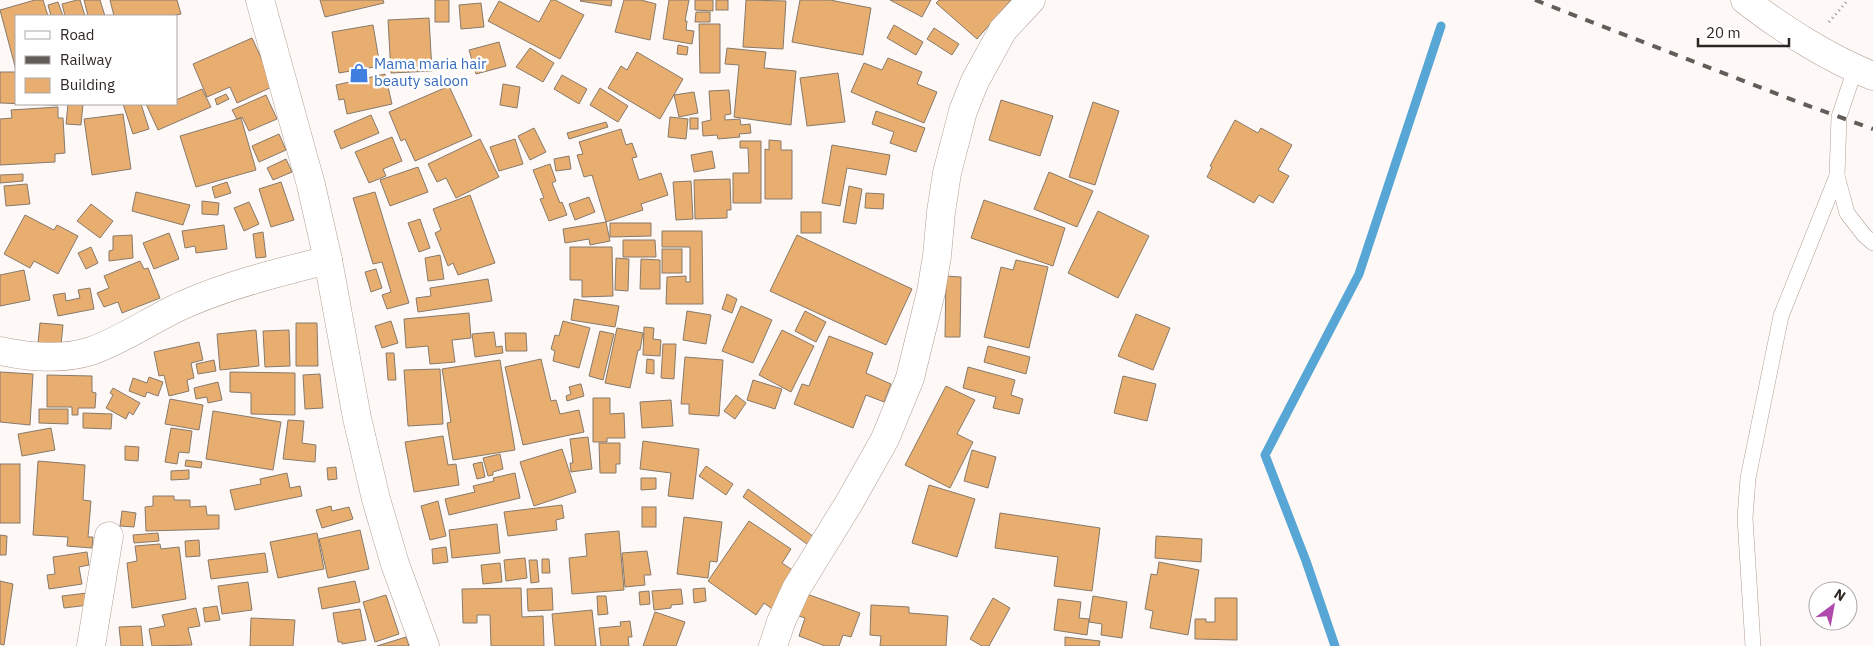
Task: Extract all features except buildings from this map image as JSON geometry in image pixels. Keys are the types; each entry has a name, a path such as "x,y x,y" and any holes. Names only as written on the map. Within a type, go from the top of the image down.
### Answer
{"street":[{"path":"260,0 310,185 328,260 357,418 376,499 395,564 426,646"},
{"path":"773,646 781,622 796,589 849,504 886,439 910,378 931,292 947,173 963,111 974,81 1003,30 1031,0"},
{"path":"1745,0 1769,18 1864,72"},
{"path":"0,351 15,354 61,356 92,350 183,305 286,270 328,260"},
{"path":"91,646 109,536"}],"lane":[{"path":"1864,72 1839,117 1837,176 1847,213 1864,235 1873,243"},
{"path":"1753,646 1745,518 1748,478 1781,316 1837,176"}],"waterway":[{"path":"1335,646 1306,561 1265,455 1359,274 1441,26"}],"railway":[{"path":"1535,0 1798,102 1873,129"}],"place":[{"name":"Mama maria hair beauty saloon","path":"359,73"}]}
